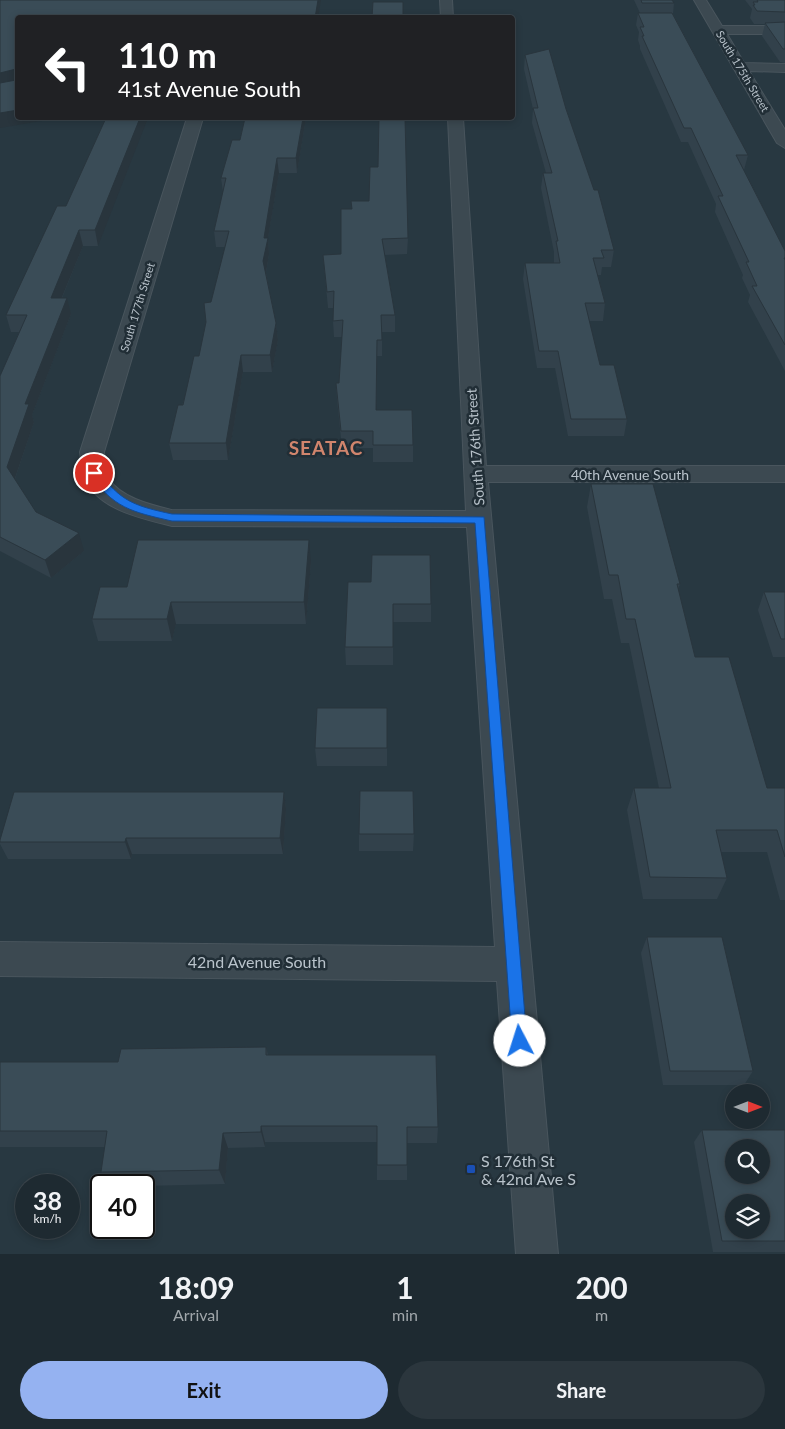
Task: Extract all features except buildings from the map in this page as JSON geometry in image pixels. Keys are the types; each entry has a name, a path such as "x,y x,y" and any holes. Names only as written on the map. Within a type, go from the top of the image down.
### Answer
{"street":[{"path":"446,0 448,15"},
{"name":"South 175th Street","path":"700,0 740,67 780,127 785,143"},
{"path":"718,30 785,30"},
{"path":"740,67 785,68"},
{"name":"South 177th Street","path":"194,120 92,452 94,473 109,493 138,510 172,518 480,519"},
{"name":"South 176th Street","path":"455,120 475,474 537,1254"},
{"name":"40th Avenue South","path":"475,474 785,474"},
{"name":"42nd Avenue South","path":"0,959 513,964"}],"place":[{"name":"S 176th St & 42nd Ave S","path":"471,1169"}],"district":[{"name":"SEATAC","path":"326,447"}],"route":[{"path":"94,473 109,493 138,510 172,518 480,519 520,1041"}]}
